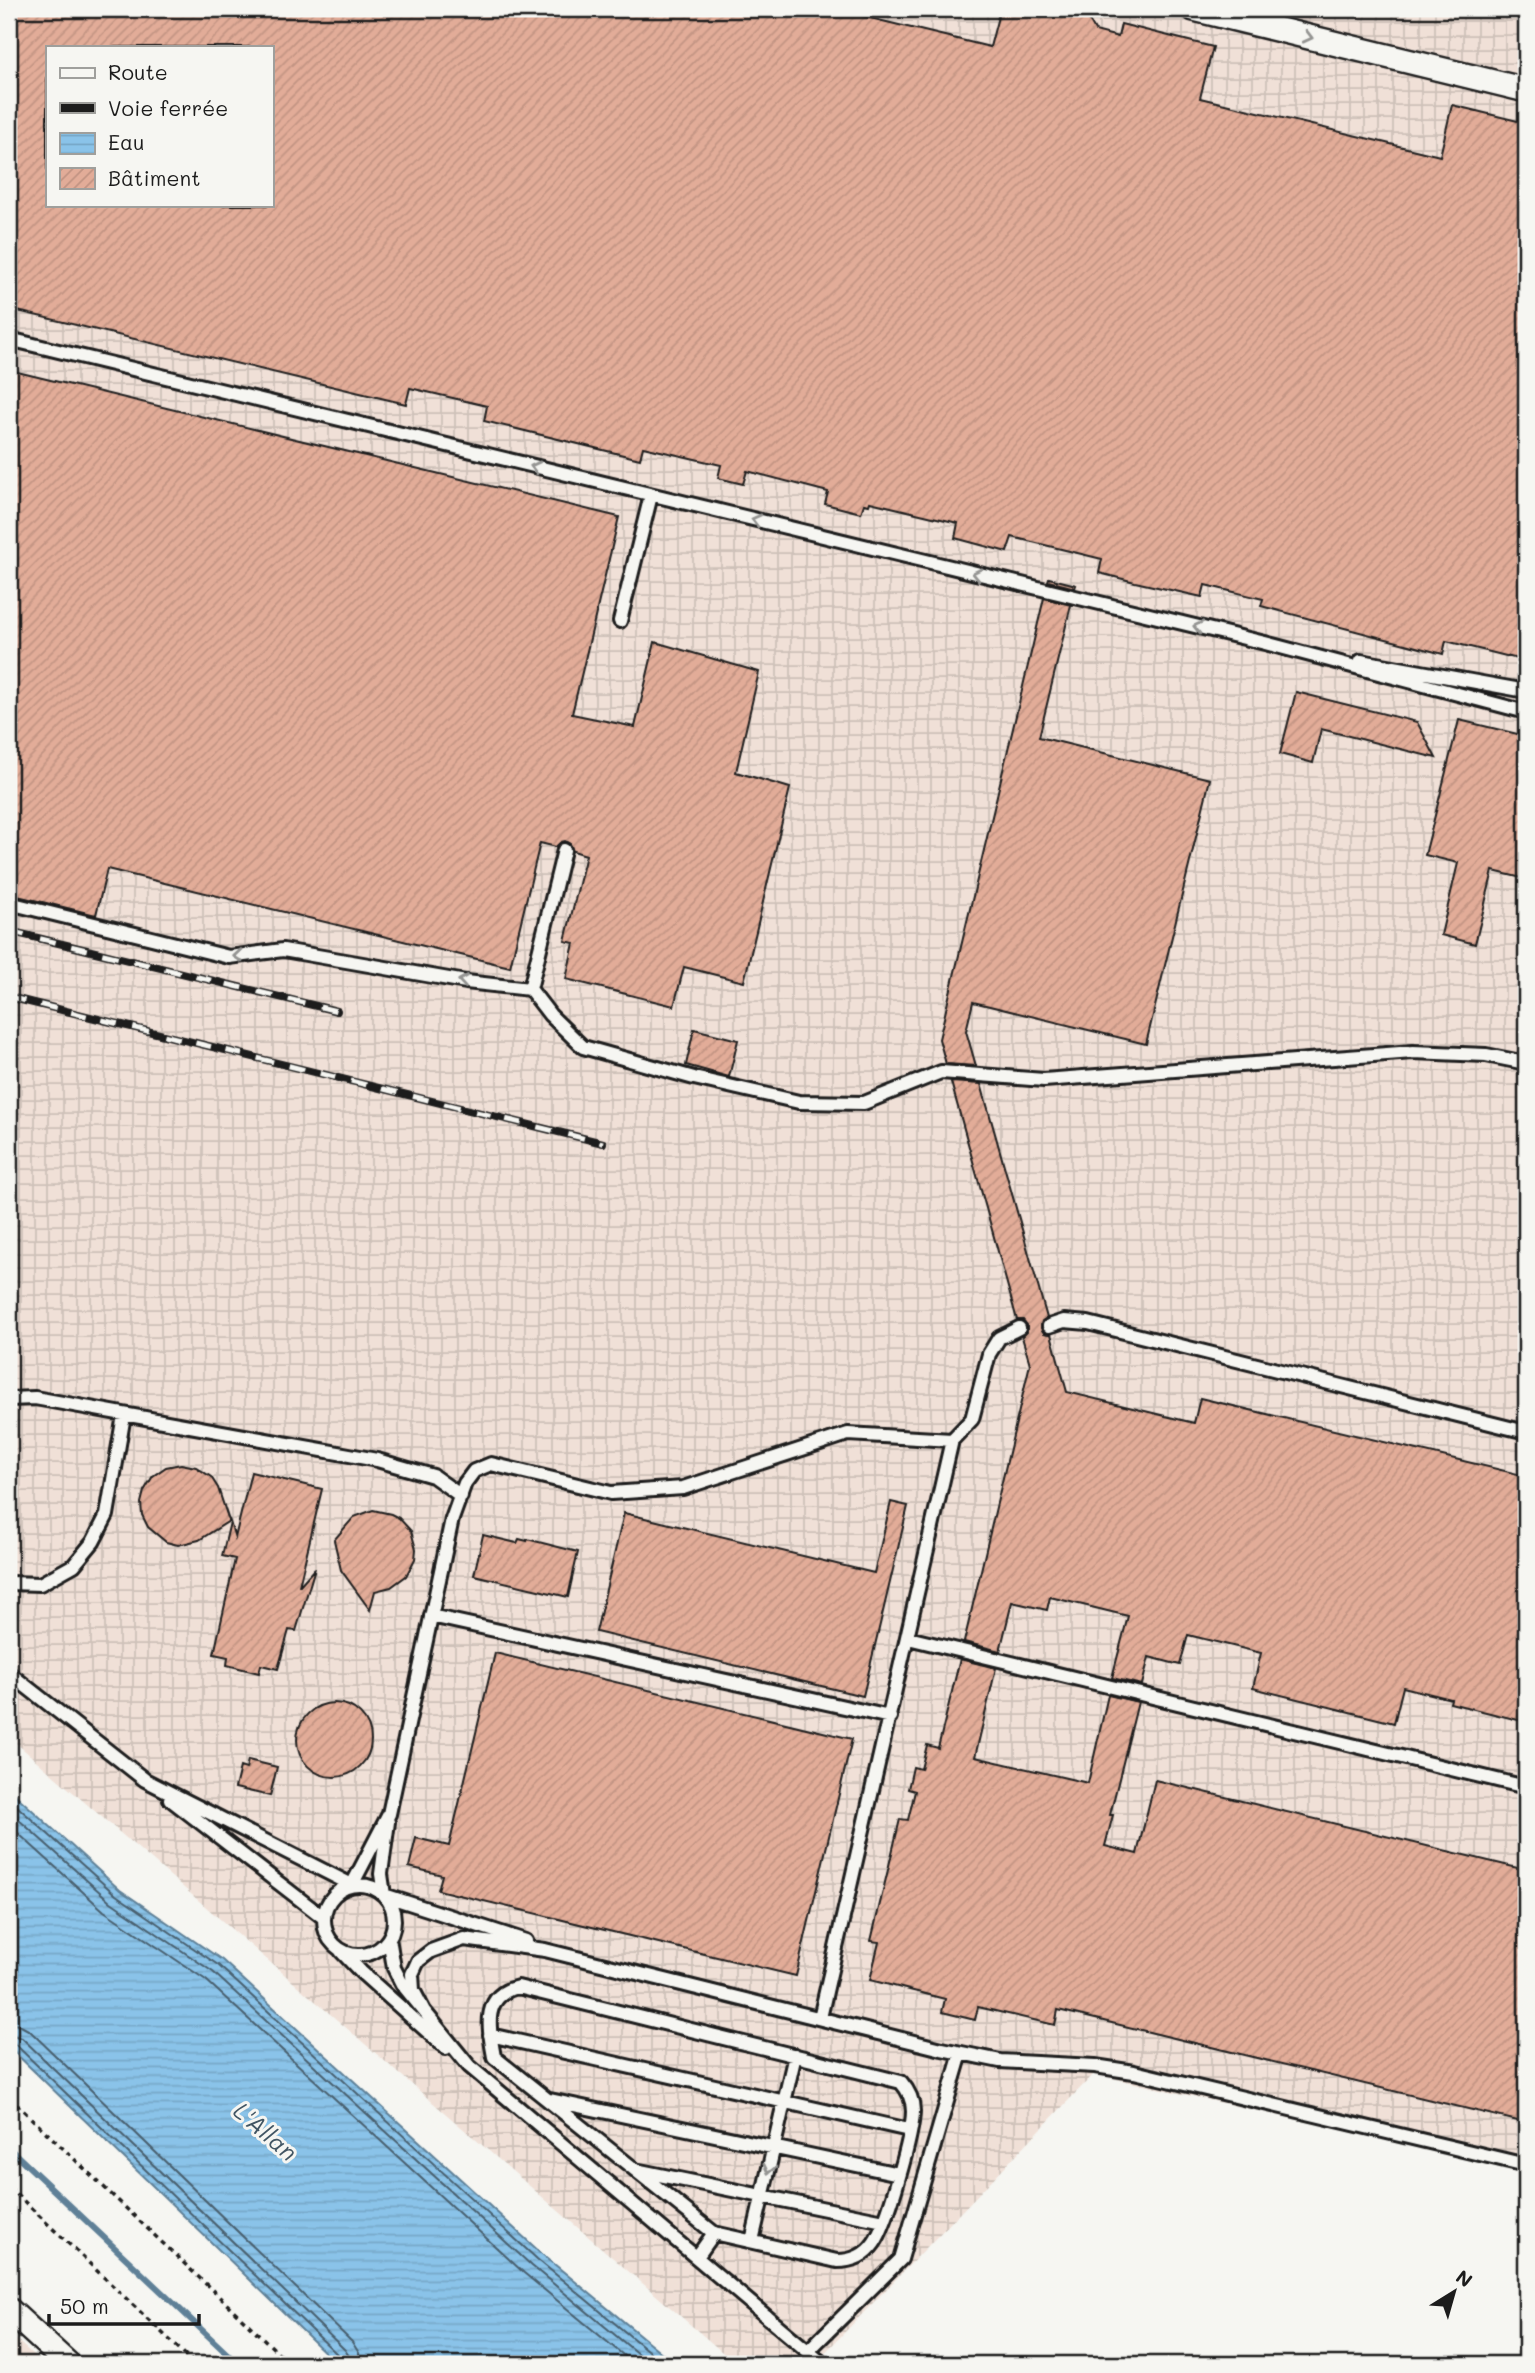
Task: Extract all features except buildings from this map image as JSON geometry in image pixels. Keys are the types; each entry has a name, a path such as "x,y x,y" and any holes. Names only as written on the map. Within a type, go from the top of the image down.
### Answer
{"street":[{"path":"1194,9 1526,90"},
{"path":"9,2310 68,2364"}],"lane":[{"path":"9,339 1265,643 1526,712"},
{"path":"620,621 651,495"},
{"path":"1265,643 1526,691"},
{"path":"530,989 564,850"},
{"path":"9,903 229,957 283,950 466,982 530,989 550,1015 583,1047 694,1078 799,1101 864,1103 941,1072 1044,1080 1413,1052 1486,1055 1526,1063"},
{"path":"1049,1326 1064,1321 1088,1323 1526,1432"},
{"path":"820,2018 953,1440 972,1419 989,1354 999,1338 1019,1328"},
{"path":"9,1399 35,1398 377,1460 433,1476 461,1496"},
{"path":"9,1583 40,1584 74,1565 93,1542 107,1515 124,1415"},
{"path":"339,1949 349,1954 372,1952 382,1947 393,1927 394,1916 384,1895 381,1874 389,1814 452,1519 465,1483 474,1471 491,1464 611,1493 683,1488 848,1434 912,1440 953,1440"},
{"path":"431,1616 890,1717"},
{"path":"908,1638 1526,1787"},
{"path":"9,1673 324,1918"},
{"path":"145,1780 352,1885"},
{"path":"352,1885 389,1814"},
{"path":"545,1950 520,1939 384,1895 363,1885 341,1889 326,1907 324,1918 325,1930 339,1949 414,2021 823,2364"},
{"path":"389,1938 394,1968 402,1984 474,2070"},
{"path":"424,2011 414,1990 412,1974 418,1961 432,1951 464,1939 545,1950 961,2053 1000,2061 1095,2066 1134,2072 1526,2165"},
{"path":"518,1987 795,2055 901,2082 909,2091 913,2111 899,2174 884,2221 873,2245 858,2258 848,2261 836,2261 714,2233 494,2057 488,2020 497,1998 505,1990 518,1987"},
{"path":"490,2035 909,2130"},
{"path":"808,2351 901,2259 961,2053"},
{"path":"752,2241 795,2055"},
{"path":"474,2070 494,2057"},
{"path":"547,2099 899,2174"},
{"path":"636,2171 763,2194 884,2221"},
{"path":"696,2258 714,2233"}],"path":[{"path":"9,2097 290,2364"},
{"path":"9,2187 195,2364"}],"shaded area":[{"path":"9,9 1526,9 1526,2171 1094,2074 814,2364 736,2364 9,1737"},
{"path":"9,2333 43,2364 9,2364"}],"water":[{"name":"L'Allan","path":"9,1789 120,1890 222,1960 542,2254 675,2364 337,2364 9,2047"}],"waterway":[{"path":"9,2148 238,2364"}],"railway":[{"path":"9,931 337,1011"},
{"path":"9,997 603,1143"}]}
